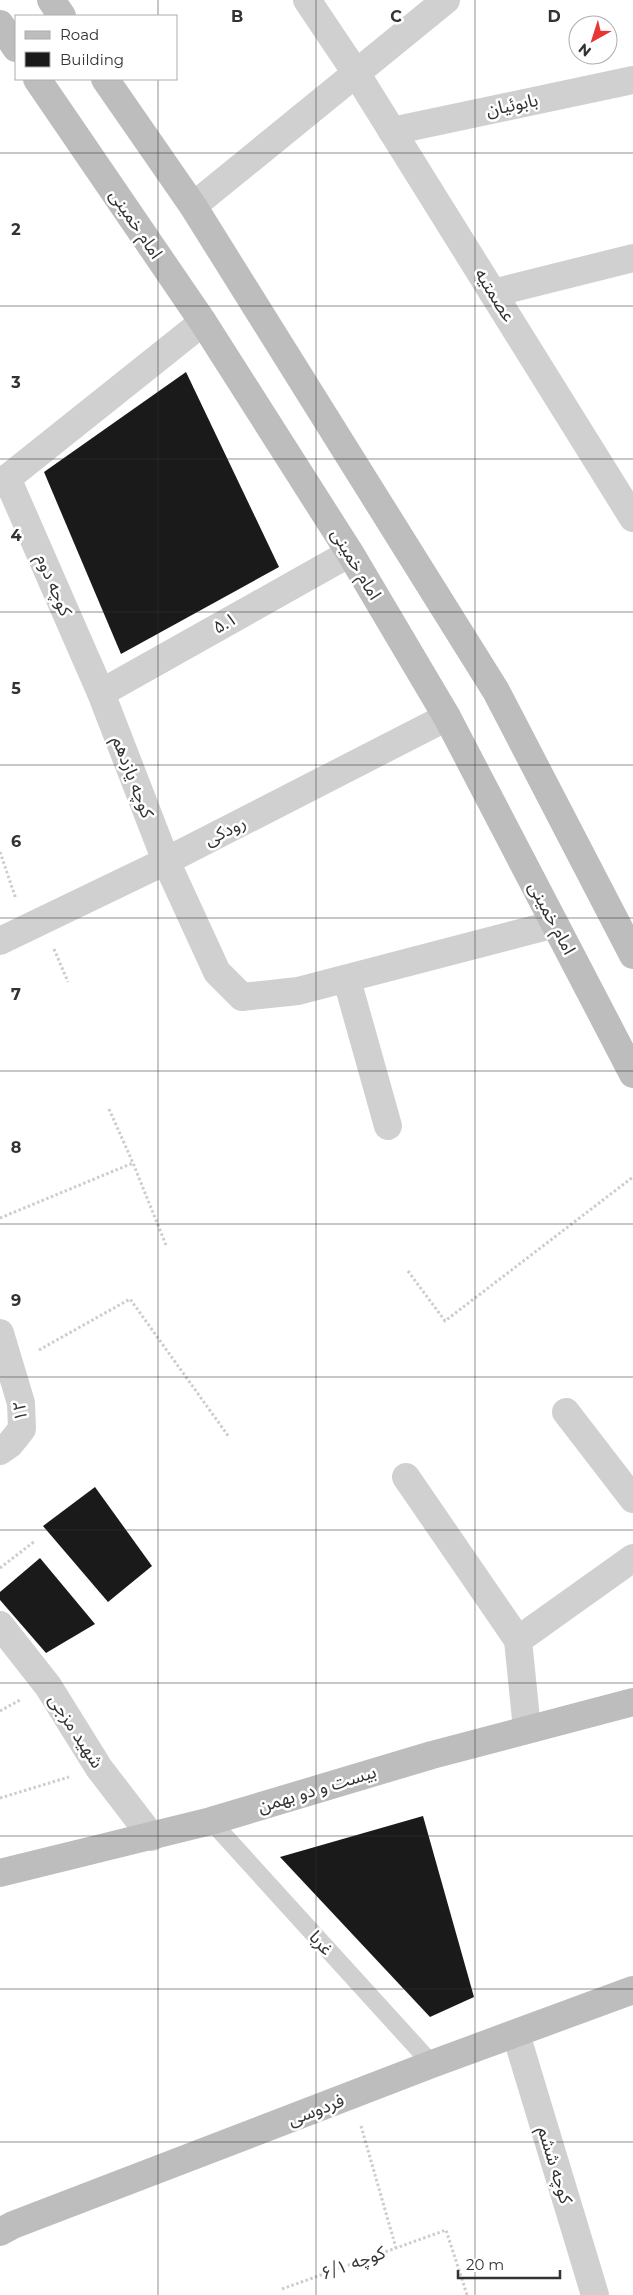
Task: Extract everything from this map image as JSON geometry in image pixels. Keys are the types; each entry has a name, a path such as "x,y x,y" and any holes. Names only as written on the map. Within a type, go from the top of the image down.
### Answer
{"main road":[{"path":"51,0 61,15"},
{"path":"0,24 15,46"},
{"name":"امام خمینی","path":"38,80 203,322 350,553 447,717 633,1074"},
{"path":"106,80 192,206 496,691 633,955"},
{"name":"بیست و دو بهمن","path":"0,1874 211,1821 432,1755 633,1702"},
{"name":"فردوسی","path":"0,2232 12,2225 432,2064 633,1990"}],"street":[{"name":"عصمتیه","path":"307,0 356,73 633,518"},
{"path":"192,206 446,0"},
{"name":"بابوئیان","path":"392,131 633,80"},
{"path":"493,293 633,258"},
{"path":"4,481 203,322"},
{"name":"کوچه دوم","path":"4,481 100,693"},
{"name":"۵.۱","path":"100,693 350,553"},
{"name":"کوچه یازدهم","path":"100,693 166,861 217,972 242,997 298,991 347,980"},
{"name":"رودکی","path":"0,941 166,861 447,717"},
{"path":"388,1126 347,980 555,924"},
{"name":"۱۲","path":"0,1333 21,1403 22,1429 10,1444 0,1451"},
{"path":"566,1412 633,1499"},
{"path":"406,1477 518,1640 527,1729"},
{"path":"518,1640 633,1558"},
{"name":"شهید مزجی","path":"0,1625 48,1686 100,1768 152,1837"},
{"name":"کوچه ششم","path":"516,2034 594,2295"}],"lane":[{"name":"غربا","path":"211,1821 432,2064"}],"path":[{"path":"0,852 26,929"},
{"path":"109,1109 166,1245"},
{"path":"0,1218 133,1163"},
{"path":"408,1271 444,1321 633,1177"},
{"path":"10,1366 130,1299 229,1437"},
{"path":"0,1568 35,1540"},
{"path":"0,1798 100,1768"},
{"path":"352,2096 396,2248"},
{"name":"کوچه ۶/۱","path":"282,2289 446,2230 467,2295"}],"building":[{"path":"186,372 279,567 121,654 44,472"},
{"path":"95,1487 152,1566 108,1602 43,1526"},
{"path":"40,1558 95,1624 46,1653 0,1600 0,1592"},
{"path":"423,1816 474,1997 430,2017 280,1857"}]}
